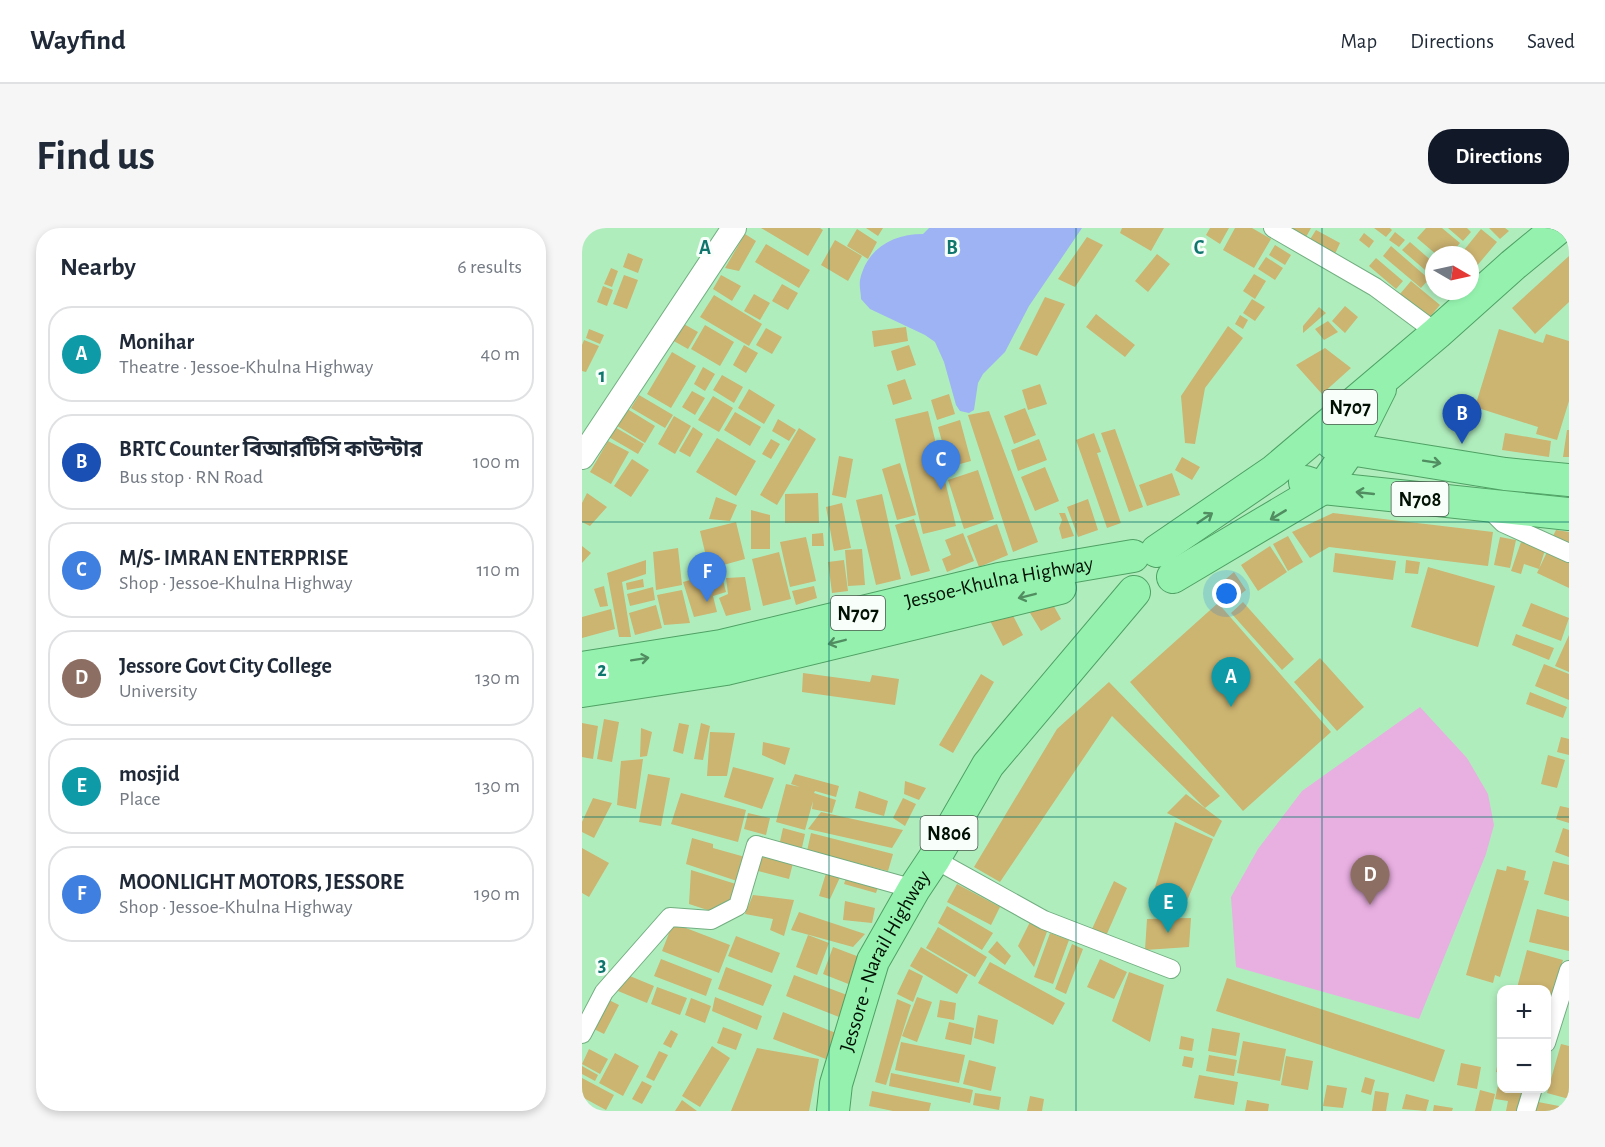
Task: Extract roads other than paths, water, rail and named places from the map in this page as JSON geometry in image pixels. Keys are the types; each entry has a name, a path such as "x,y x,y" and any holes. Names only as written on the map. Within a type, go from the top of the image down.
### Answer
{"highway":[{"name":"N707","path":"1313,438 1558,228"},
{"name":"N707","path":"1137,569 1142,597 1158,596 1170,585 1173,577 1323,488 1350,449 1387,375"},
{"name":"N708","path":"1313,438 1350,449 1505,474 1569,480"},
{"name":"Jessoe-Khulna Highway","path":"582,691 726,669 1137,569 1274,471 1313,438"},
{"name":"N708","path":"1274,471 1323,488 1569,513"},
{"path":"1137,569 1164,555 1170,561 1173,577"},
{"name":"Jessoe-Khulna Highway","path":"582,668 721,646 999,579 1137,569"},
{"name":"Jessore - Narail Highway","path":"833,1111 836,1084 873,961 988,765 1137,569"}],"street":[{"path":"582,458 734,228"},
{"path":"1273,228 1375,287 1437,333"},
{"path":"1486,506 1503,523 1569,554"},
{"path":"582,1034 604,992 670,917 711,920 738,906 756,845 914,889"},
{"path":"934,859 1044,920 1171,969"},
{"path":"1547,1039 1569,970"},
{"path":"1527,1111 1532,1093"}],"water":[{"path":"929,228 1082,228 1029,306 1005,352 983,374 978,383 974,410 969,413 960,411 956,405 944,362 935,342 870,309 861,299 860,280 863,269 875,251 892,240 923,234"}],"place":[{"name":"BRTC Counter বিআরটিসি কাউন্টার","path":"1462,444"},
{"name":"M/S- IMRAN ENTERPRISE","path":"941,490"},
{"name":"MOONLIGHT MOTORS, JESSORE","path":"707,602"},
{"name":"Monihar","path":"1231,707"},
{"name":"Jessore Govt City College","path":"1370,905"},
{"name":"mosjid","path":"1168,933"}]}
